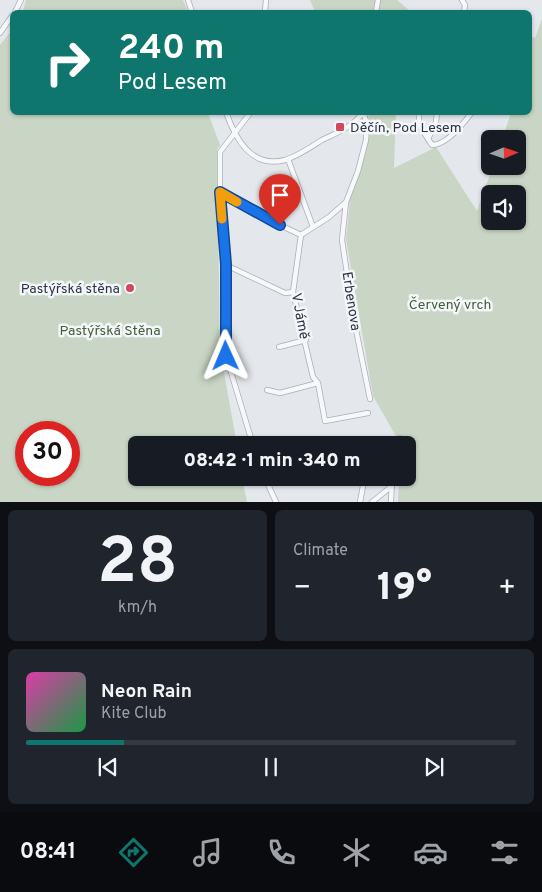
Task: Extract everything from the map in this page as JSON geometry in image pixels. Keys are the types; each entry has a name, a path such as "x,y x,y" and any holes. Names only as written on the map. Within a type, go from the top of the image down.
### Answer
{"street":[{"path":"0,33 10,19"},
{"path":"227,115 233,133 242,147 257,157 273,161 288,159 351,125 360,115"},
{"path":"248,115 220,152 220,192 226,264 227,317 224,350 250,436"},
{"path":"220,192 265,218 301,235 329,217 346,202 358,171 366,140 367,124 364,115"},
{"path":"419,115 420,125 432,145 437,145 456,130 469,115"},
{"path":"428,139 436,122 437,115"},
{"path":"288,159 313,227"},
{"name":"Erbenova","path":"346,202 342,240 354,320 370,399"},
{"name":"V Jámě","path":"301,235 293,292 306,340 313,377 318,383 325,421 368,413"},
{"path":"226,264 285,293 293,292"},
{"path":"279,346 306,340"},
{"path":"267,390 280,393 318,383"},
{"path":"269,486 276,502"},
{"path":"360,502 363,486"},
{"path":"372,502 392,486"},
{"path":"391,502 392,486"}],"green space":[{"path":"26,0 183,0 187,10 24,10"},
{"path":"310,0 397,0 409,10 314,10"},
{"name":"Červený vrch","path":"542,19 542,502 398,502 399,486 416,486 416,436 396,436 373,396 346,239 350,199 365,154 369,115 396,115 394,168 436,147 477,211 481,200 481,230 526,230 526,185 486,185 490,175 526,175 526,130 505,130 510,115 532,115 532,37 535,38"},
{"name":"Pastýřská Stěna","path":"10,32 10,115 209,115 220,145 217,149 220,350 235,436 128,436 128,486 244,486 247,502 0,502 0,45"}],"slow traffic":[{"path":"222,219 220,192 237,202"}],"place":[{"name":"Děčín, Pod Lesem","path":"340,127"},
{"name":"Pastýřská stěna","path":"130,288"}],"route":[{"path":"226,356 224,350 227,317 226,264 220,192 280,225"}]}
